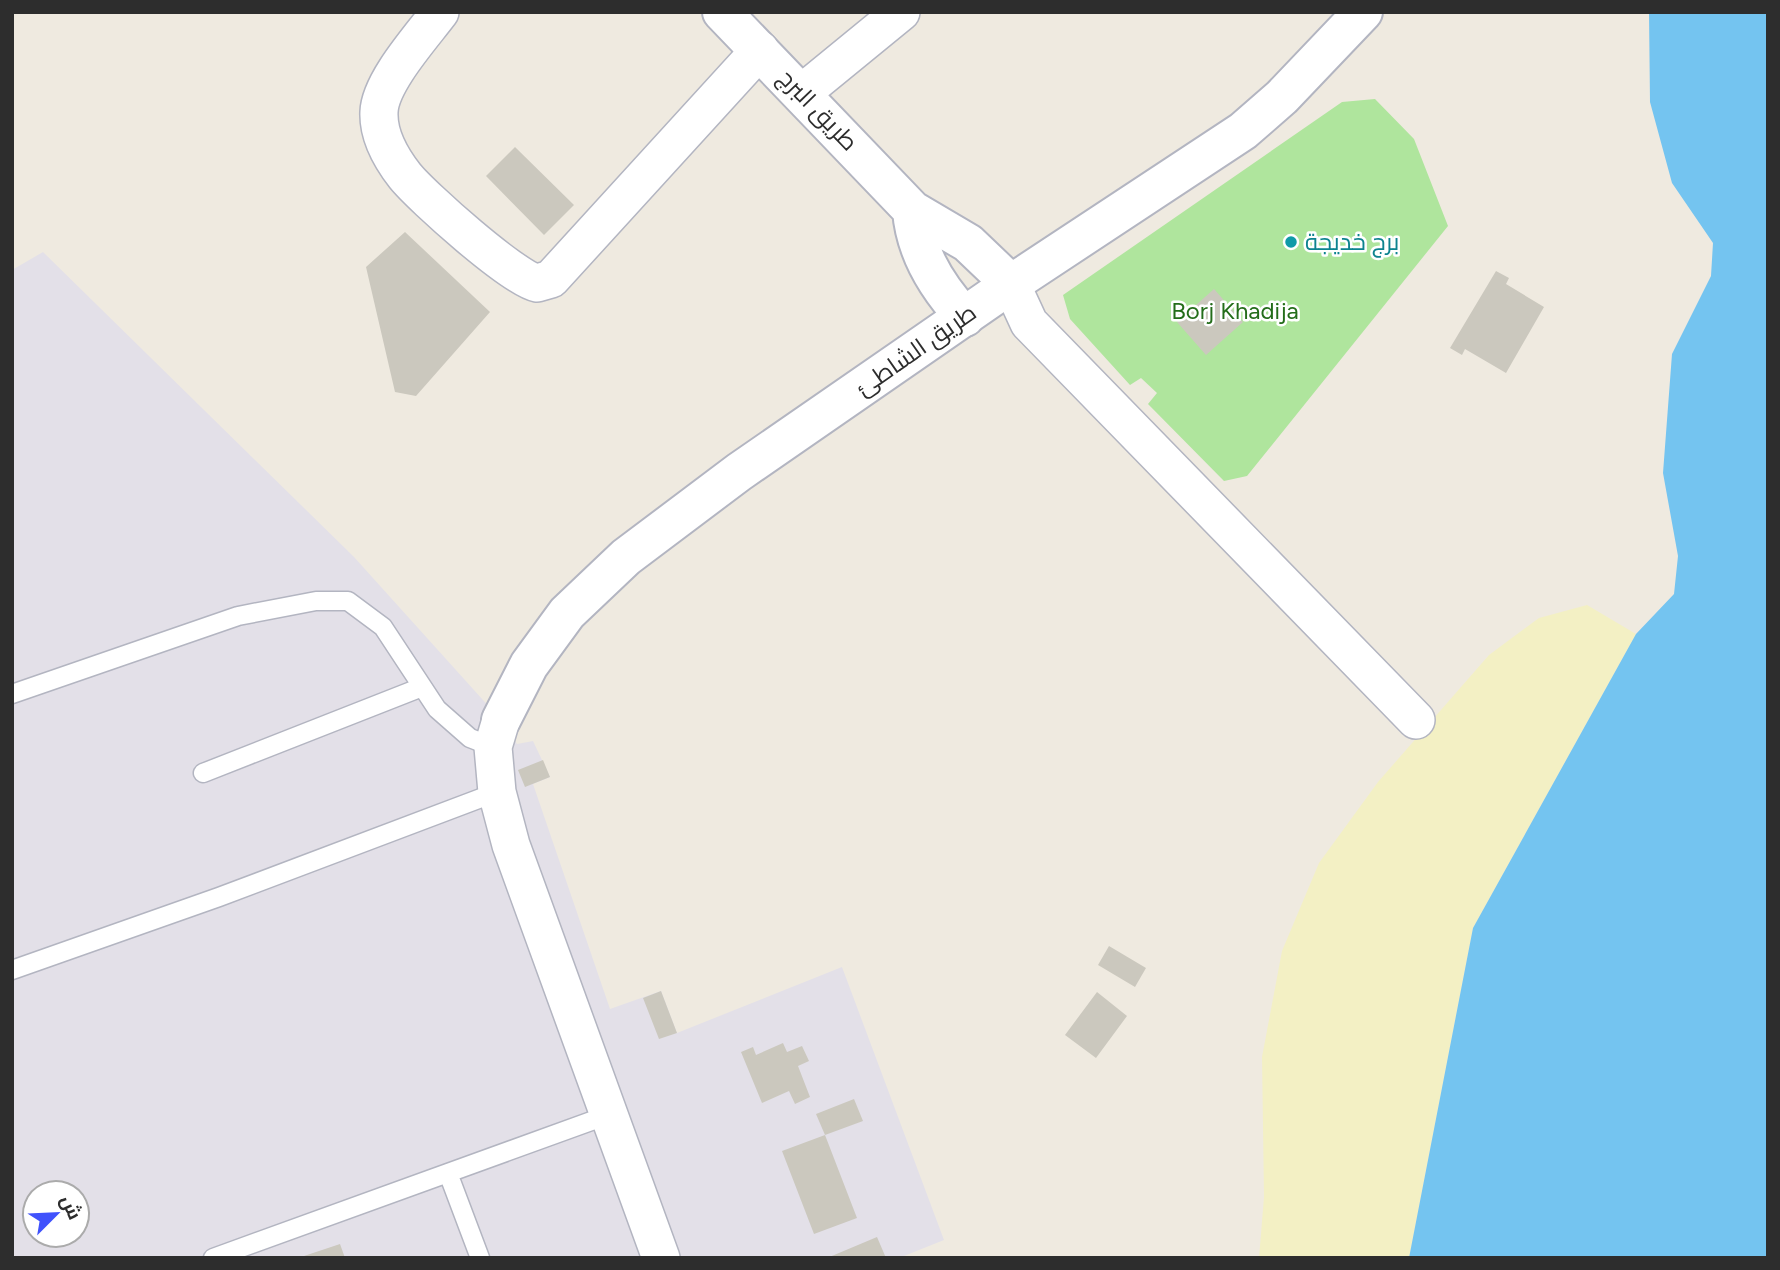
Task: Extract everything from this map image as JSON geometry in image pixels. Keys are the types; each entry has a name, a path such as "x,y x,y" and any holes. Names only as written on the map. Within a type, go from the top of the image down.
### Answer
{"main road":[{"name":"طريق البرج","path":"722,12 912,210 968,243 1012,284"},
{"name":"طريق الشاطئ","path":"497,733 529,665 567,613 626,557 739,472 1012,284 1243,131 1282,97 1363,12"},
{"path":"912,210 913,226 932,276 965,317"}],"street":[{"path":"440,12 405,56 379,109 386,146 405,176 511,272 537,283 551,279 760,50"},
{"path":"802,93 901,12"},
{"path":"1012,284 1030,323 1416,720"},
{"path":"965,317 1030,323"},
{"path":"497,733 497,792 511,845 661,1258"}],"lane":[{"path":"12,694 238,615 316,601 348,601 383,627 437,709 455,728 497,733"},
{"path":"203,773 422,687"},
{"path":"12,970 219,897 497,792"},
{"path":"213,1258 608,1115"},
{"path":"449,1173 480,1258"}],"shaded area":[{"path":"43,252 354,557 501,720 517,744 533,741 550,777 533,784 610,1009 661,991 677,1033 842,967 944,1240 899,1258 12,1258 12,270"}],"green space":[{"name":"Borj Khadija","path":"1375,99 1414,139 1448,226 1247,476 1224,481 1148,404 1157,393 1141,378 1130,385 1070,319 1063,295 1342,102"}],"sand":[{"path":"1587,605 1636,634 1473,928 1409,1258 1259,1258 1264,1197 1262,1057 1282,951 1319,863 1378,782 1489,655 1539,618"}],"water":[{"path":"1649,12 1768,12 1768,1258 1409,1258 1473,928 1636,634 1674,594 1678,556 1663,473 1672,354 1711,276 1713,243 1672,183 1650,102"}],"building":[{"path":"515,147 574,205 544,235 486,176"},
{"path":"405,232 490,312 416,396 395,392 366,267"},
{"path":"1496,271 1509,278 1506,284 1544,307 1506,373 1465,349 1462,355 1450,348"},
{"path":"1214,289 1243,322 1206,355 1177,322"},
{"path":"543,760 550,777 525,787 518,770"},
{"path":"1109,946 1146,968 1135,987 1098,965"},
{"path":"661,991 677,1033 659,1039 643,998"},
{"path":"1097,992 1127,1016 1096,1058 1065,1035"},
{"path":"783,1043 787,1052 802,1046 809,1061 798,1066 810,1097 795,1104 789,1091 762,1103 741,1052 753,1047 756,1055"},
{"path":"854,1099 863,1121 825,1135 816,1114"},
{"path":"825,1135 857,1218 814,1234 782,1151"},
{"path":"877,1237 886,1258 827,1258"},
{"path":"340,1244 345,1258 301,1258 301,1257"}],"place":[{"name":"برج خديجة","path":"1291,242"}]}
